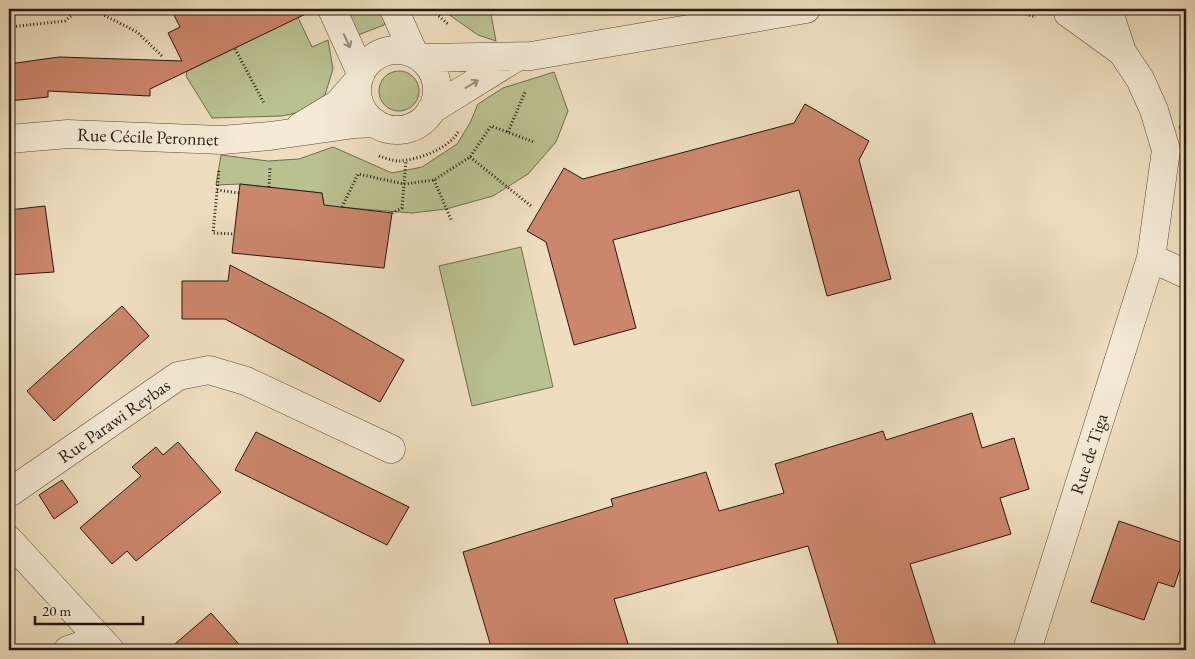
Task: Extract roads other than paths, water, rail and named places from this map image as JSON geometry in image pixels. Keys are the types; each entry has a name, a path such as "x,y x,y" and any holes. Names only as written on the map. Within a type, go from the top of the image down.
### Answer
{"street":[{"path":"332,9 359,78 360,106 375,123 384,128 406,129 416,125 431,110 516,58"},
{"path":"394,9 418,56 435,77 438,88 431,110"},
{"path":"359,78 368,62 390,50 418,56 516,58 806,9"},
{"path":"1108,9 1122,52"},
{"path":"1066,12 1122,52"},
{"name":"Rue de Tiga","path":"1027,650 1151,258 1166,150 1154,110 1140,78 1122,52"},
{"name":"Rue Cécile Peronnet","path":"288,134 338,104 359,78"},
{"name":"Rue Cécile Peronnet","path":"9,140 68,134 222,140 375,123"},
{"path":"1151,258 1186,274"},
{"name":"Rue Parawi Reybas","path":"9,493 178,376 209,370 246,381 391,449"},
{"path":"9,540 105,645"},
{"path":"68,650 105,645"}]}
